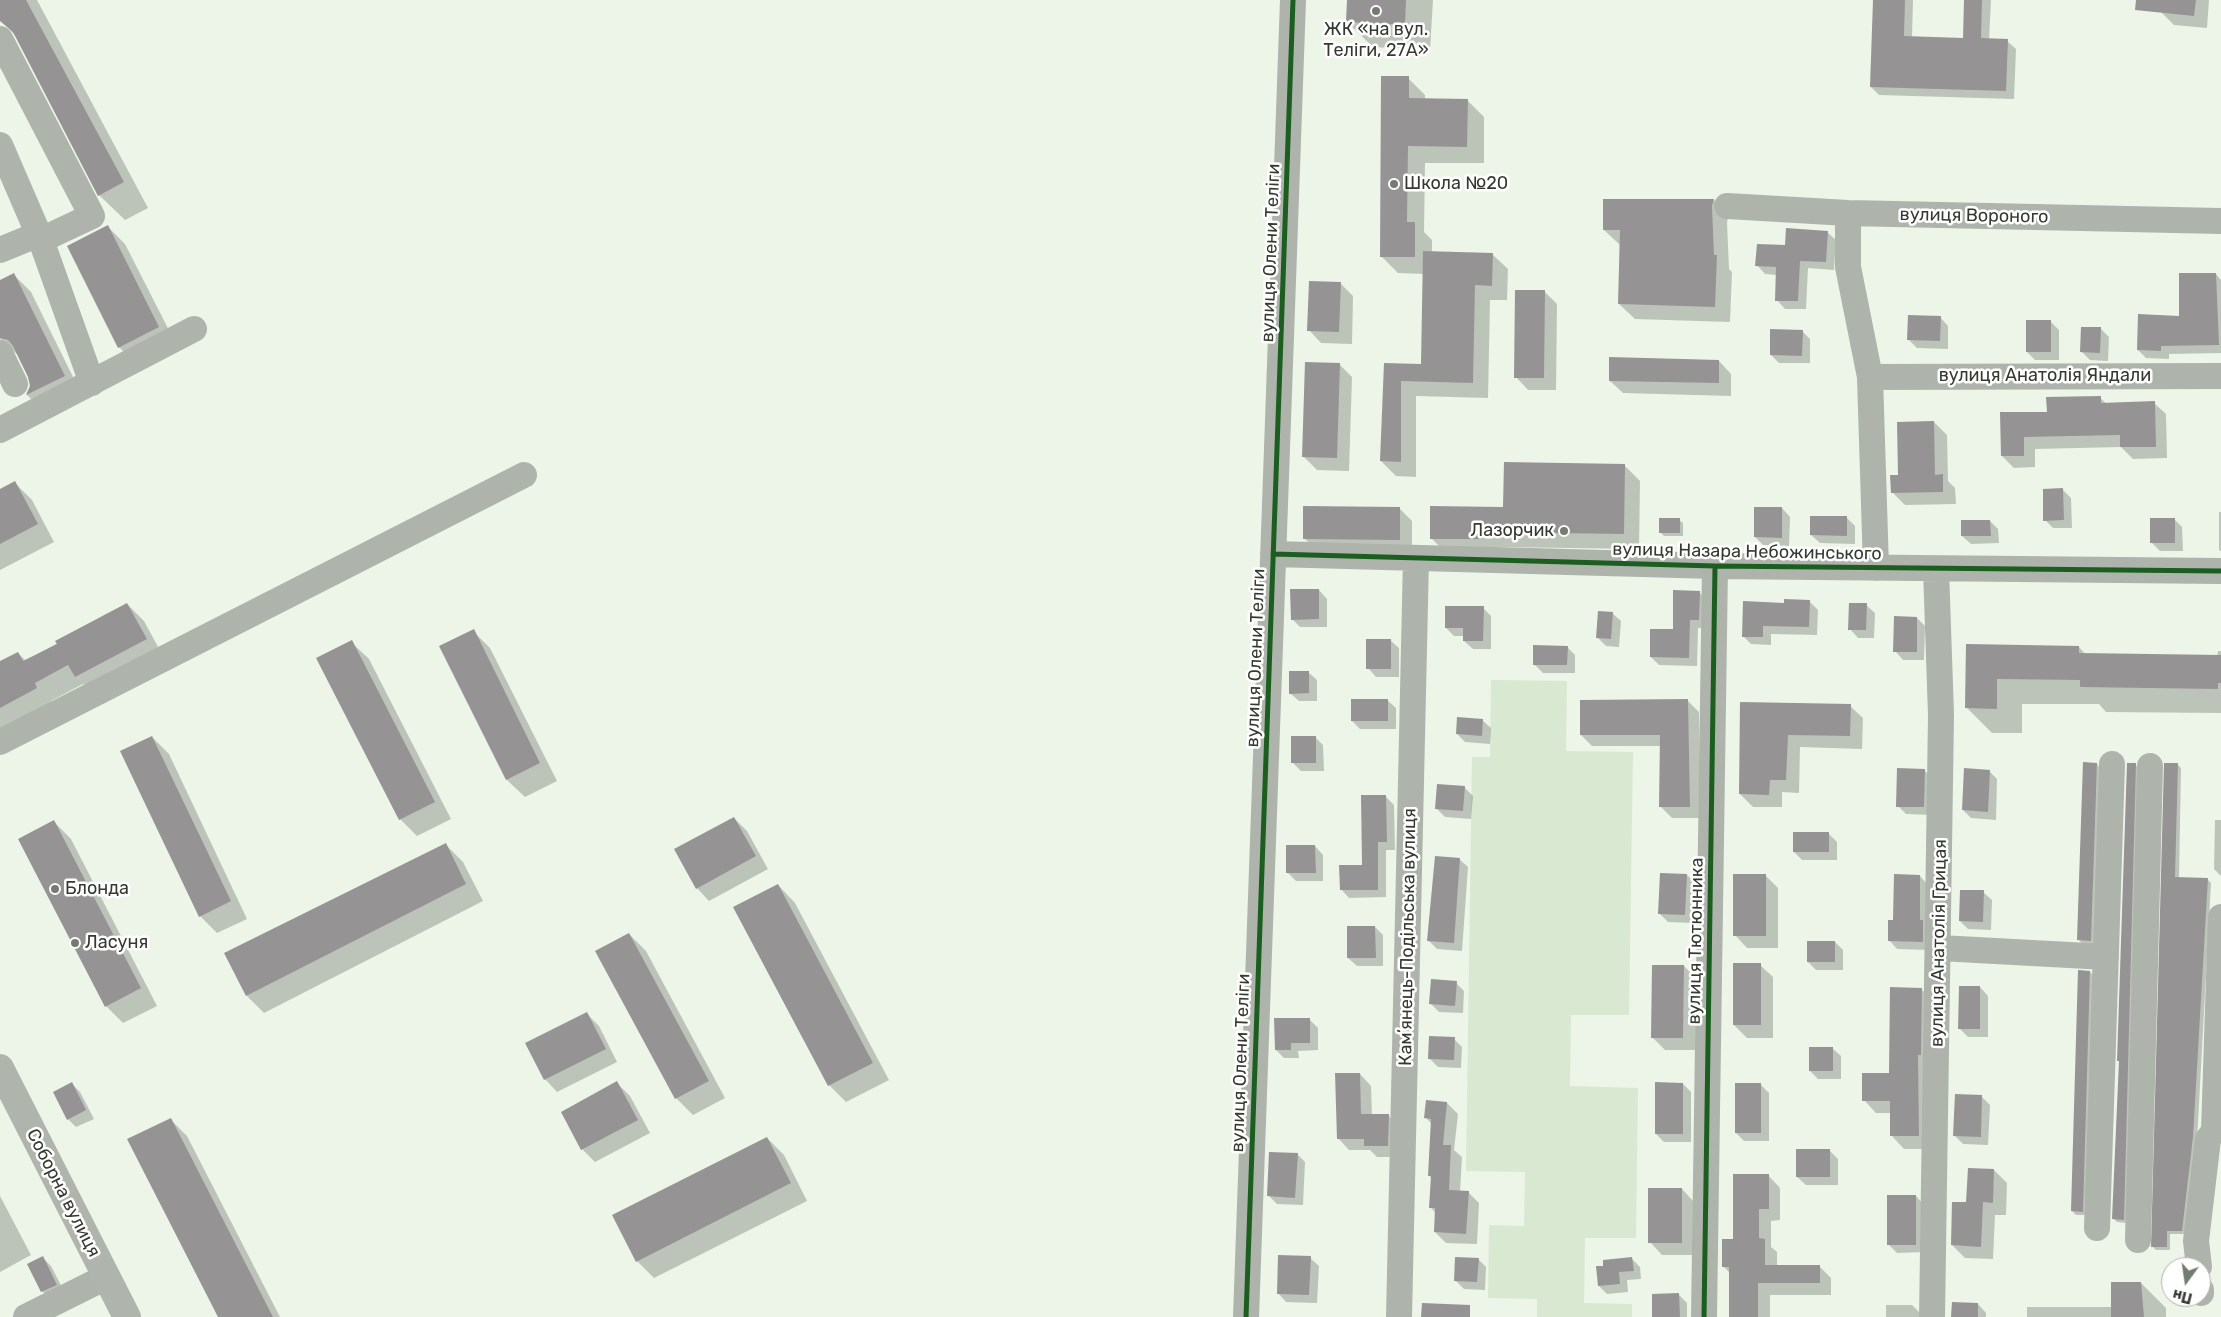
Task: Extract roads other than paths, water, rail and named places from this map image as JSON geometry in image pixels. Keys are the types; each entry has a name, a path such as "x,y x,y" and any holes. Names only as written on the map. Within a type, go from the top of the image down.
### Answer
{"main road":[{"name":"Соборна вулиця","path":"0,1068 127,1317"}],"street":[{"name":"вулиця Олени Теліги","path":"1246,1317 1293,0"},
{"path":"0,39 92,216 40,237 0,250"},
{"path":"0,145 40,237 92,383"},
{"name":"вулиця Вороного","path":"1727,206 1848,213 2221,221"},
{"path":"1848,213 1848,267 1870,377 1876,568"},
{"path":"0,430 194,329"},
{"path":"0,353 16,384"},
{"name":"вулиця Анатолія Яндали","path":"1870,377 2221,376"},
{"path":"0,742 524,475"},
{"name":"вулиця Назара Небожинського","path":"1273,554 1715,566 2221,571"},
{"name":"Камʼянець-Подільська вулиця","path":"1399,1317 1416,558"},
{"name":"вулиця Тютюнника","path":"1704,1317 1715,566"},
{"name":"вулиця Анатолія Грицая","path":"1932,1317 1940,948 1941,715 1936,569"},
{"path":"2097,1228 2112,764"},
{"path":"2138,1240 2150,766"},
{"path":"2198,1257 2196,1241 2208,1139 2214,1131 2219,1042 2221,917"},
{"path":"1940,948 2106,957"},
{"path":"2102,1066 2143,1068"},
{"path":"26,1317 106,1277"}],"place":[{"name":"ЖК «на вул. Теліги, 27А»","path":"1376,11"},
{"name":"Школа №20","path":"1394,184"},
{"name":"Лазорчик","path":"1564,531"},
{"name":"Блонда","path":"55,889"},
{"name":"Ласуня","path":"75,943"}]}
